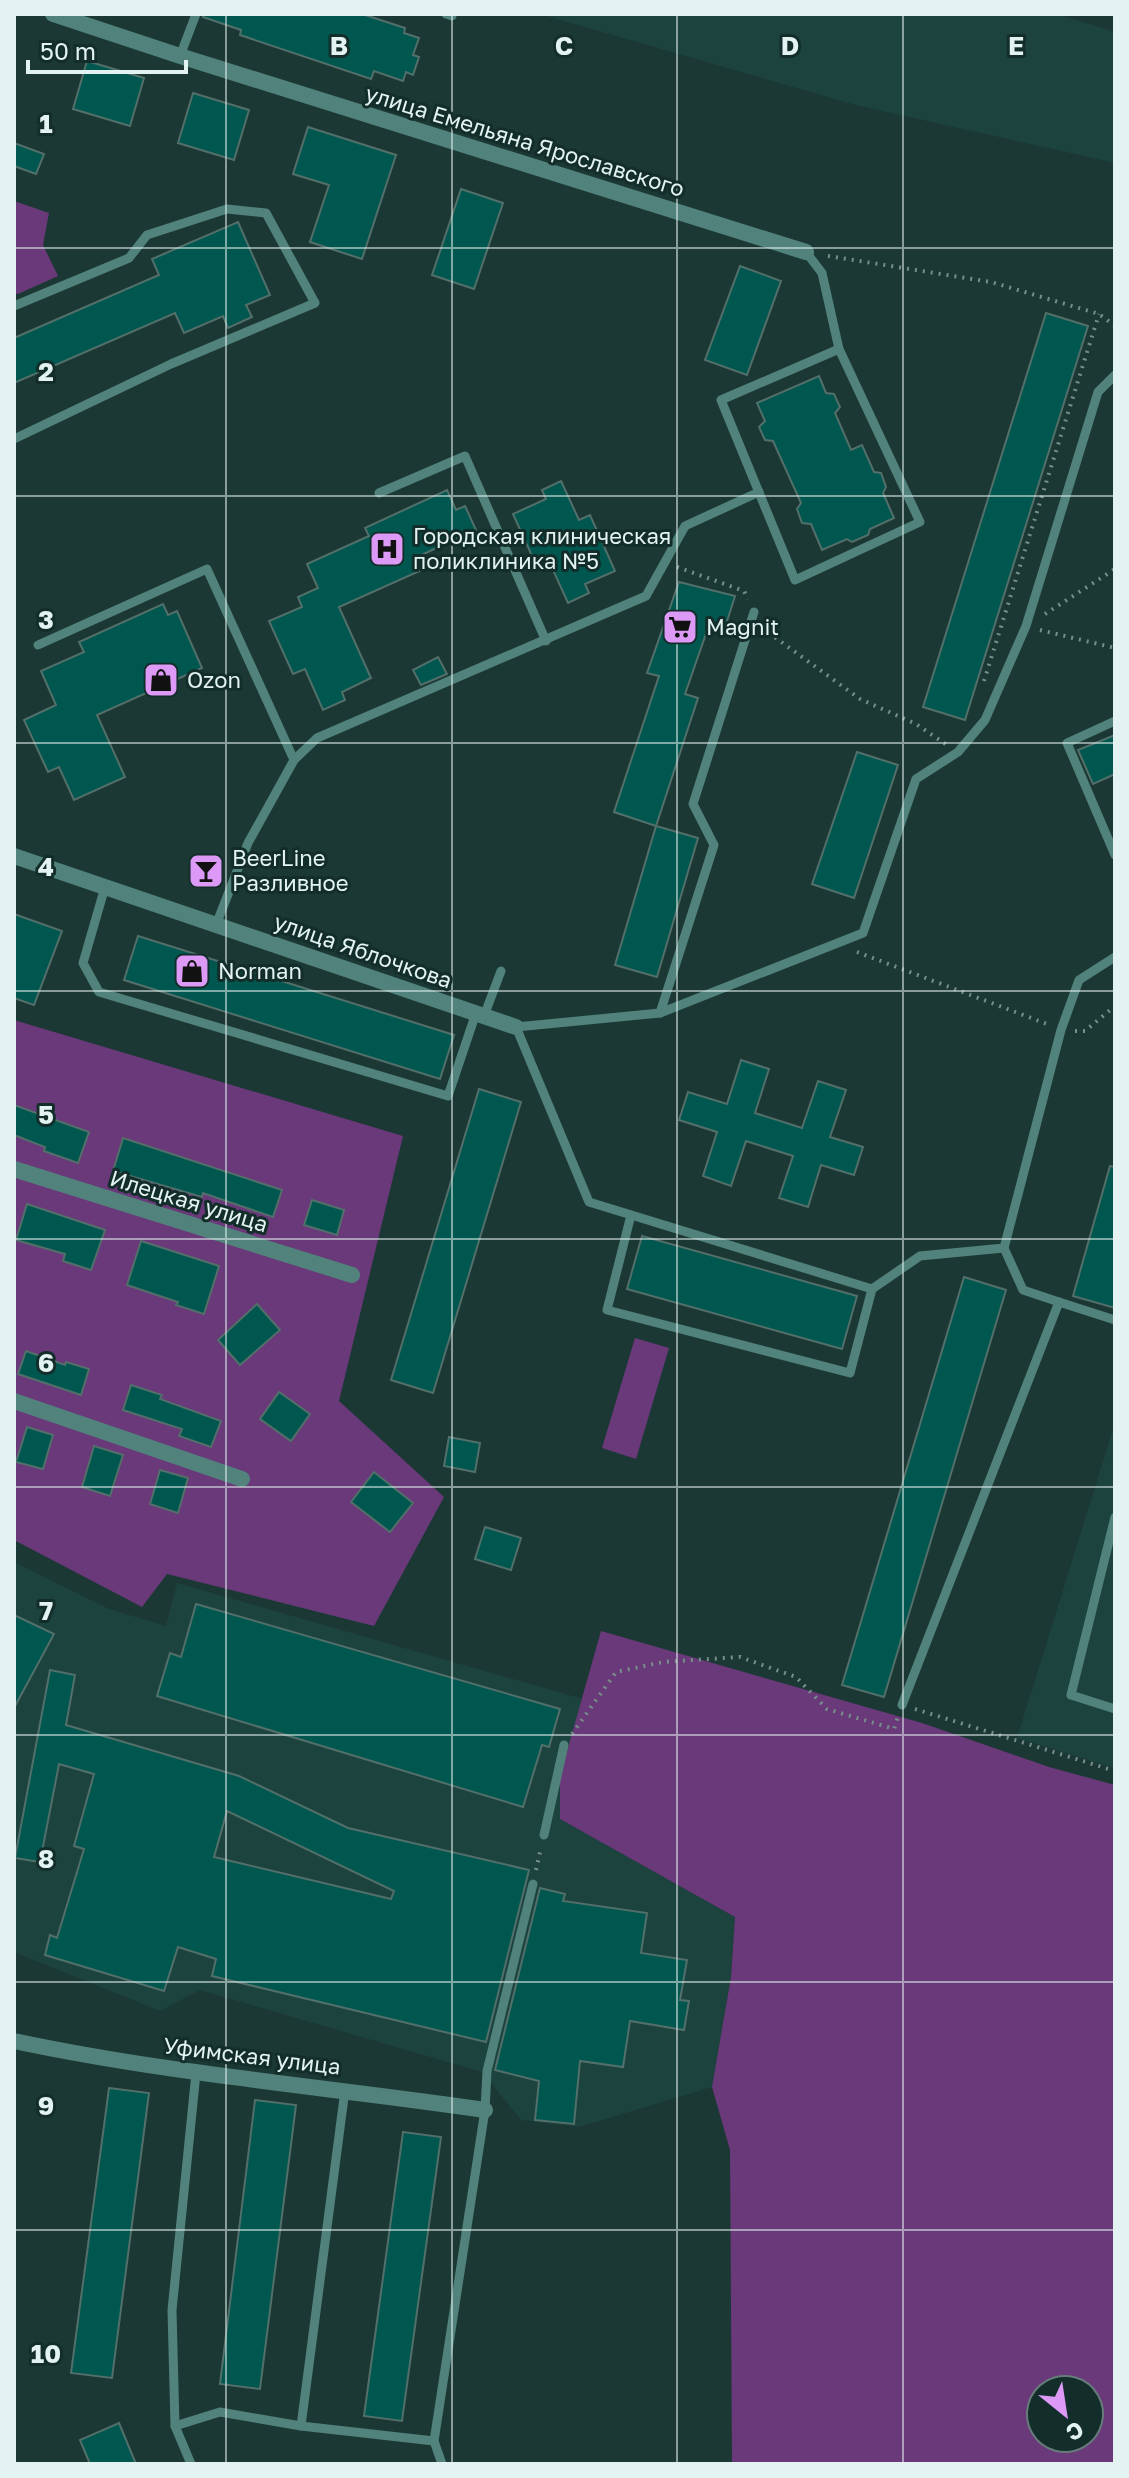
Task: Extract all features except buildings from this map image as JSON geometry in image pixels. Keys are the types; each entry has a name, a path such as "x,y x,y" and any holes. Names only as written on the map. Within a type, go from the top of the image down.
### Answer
{"street":[{"name":"улица Емельяна Ярославского","path":"53,14 806,252"},
{"name":"улица Яблочкова","path":"14,856 516,1027"},
{"name":"Илецкая улица","path":"14,1169 352,1275"},
{"path":"14,1401 242,1479"},
{"name":"Уфимская улица","path":"14,2041 82,2056 196,2073 485,2110"}],"lane":[{"path":"180,56 196,14"},
{"path":"14,306 129,258 147,235 227,209 266,213 315,303 171,364 14,439"},
{"path":"806,252 822,273 839,349 920,522 795,580 721,400 839,349"},
{"path":"872,1289 589,1202 516,1027 660,1013 863,933 916,779 958,752 985,720 1026,626 1098,392 1115,375"},
{"path":"379,493 465,456 546,641"},
{"path":"216,925 248,843 294,760 317,738 646,596 685,526 759,492"},
{"path":"38,645 207,569 294,760"},
{"path":"660,1013 714,845 693,804 754,612"},
{"path":"1115,721 1067,743 1115,855"},
{"path":"105,887 83,963 99,992 448,1096 480,1014 501,971"},
{"path":"1115,957 1079,980 1061,1030 1004,1248 1023,1290 1115,1320"},
{"path":"631,1215 607,1310 850,1373 872,1289 920,1256 1004,1248"},
{"path":"902,1705 1059,1302"},
{"path":"1115,1517 1071,1695 1115,1709"},
{"path":"544,1835 564,1745"},
{"path":"442,2464 434,2441 485,2110 487,2071 533,1884"},
{"path":"191,2464 175,2426 172,2310 196,2073"},
{"path":"301,2426 345,2090"},
{"path":"175,2426 220,2412 301,2426 434,2441"}],"path":[{"path":"806,252 991,282 1099,314 1115,326"},
{"path":"983,684 1099,314"},
{"path":"664,562 744,591 762,628 860,699 916,724 958,752"},
{"path":"1026,626 1115,569"},
{"path":"1026,626 1115,648"},
{"path":"836,944 1041,1022"},
{"path":"1061,1030 1085,1031 1115,1006"},
{"path":"564,1745 616,1672 663,1662 740,1657 796,1677 827,1709 894,1729 902,1705 1115,1771"},
{"path":"533,1884 544,1835"}],"shaded area":[{"path":"540,14 1057,14 1115,32 1115,163 856,105"},
{"path":"14,201 49,213 43,245 58,276 18,294 14,293"},
{"path":"14,1020 403,1136 339,1401 444,1497 374,1626 167,1574 142,1607 14,1540"},
{"path":"635,1338 669,1348 636,1459 602,1448"},
{"path":"1115,1423 1115,1768 1017,1738"},
{"path":"14,1562 109,1609 166,1626 177,1583 583,1699 560,1776 560,1819 735,1917 731,1977 712,2087 579,2127 521,2120 482,2072 200,1990 160,2011 14,1952"},
{"path":"601,1631 922,1723 1049,1767 1115,1785 1115,2464 732,2464 730,2150 712,2087 731,1977 735,1917 560,1819 560,1776"}],"place":[{"name":"Городская клиническая поликлиника №5","path":"387,549"},
{"name":"Magnit","path":"680,627"},
{"name":"Ozon","path":"161,680"},
{"name":"BeerLine Разливное","path":"206,871"},
{"name":"Norman","path":"192,971"}]}
